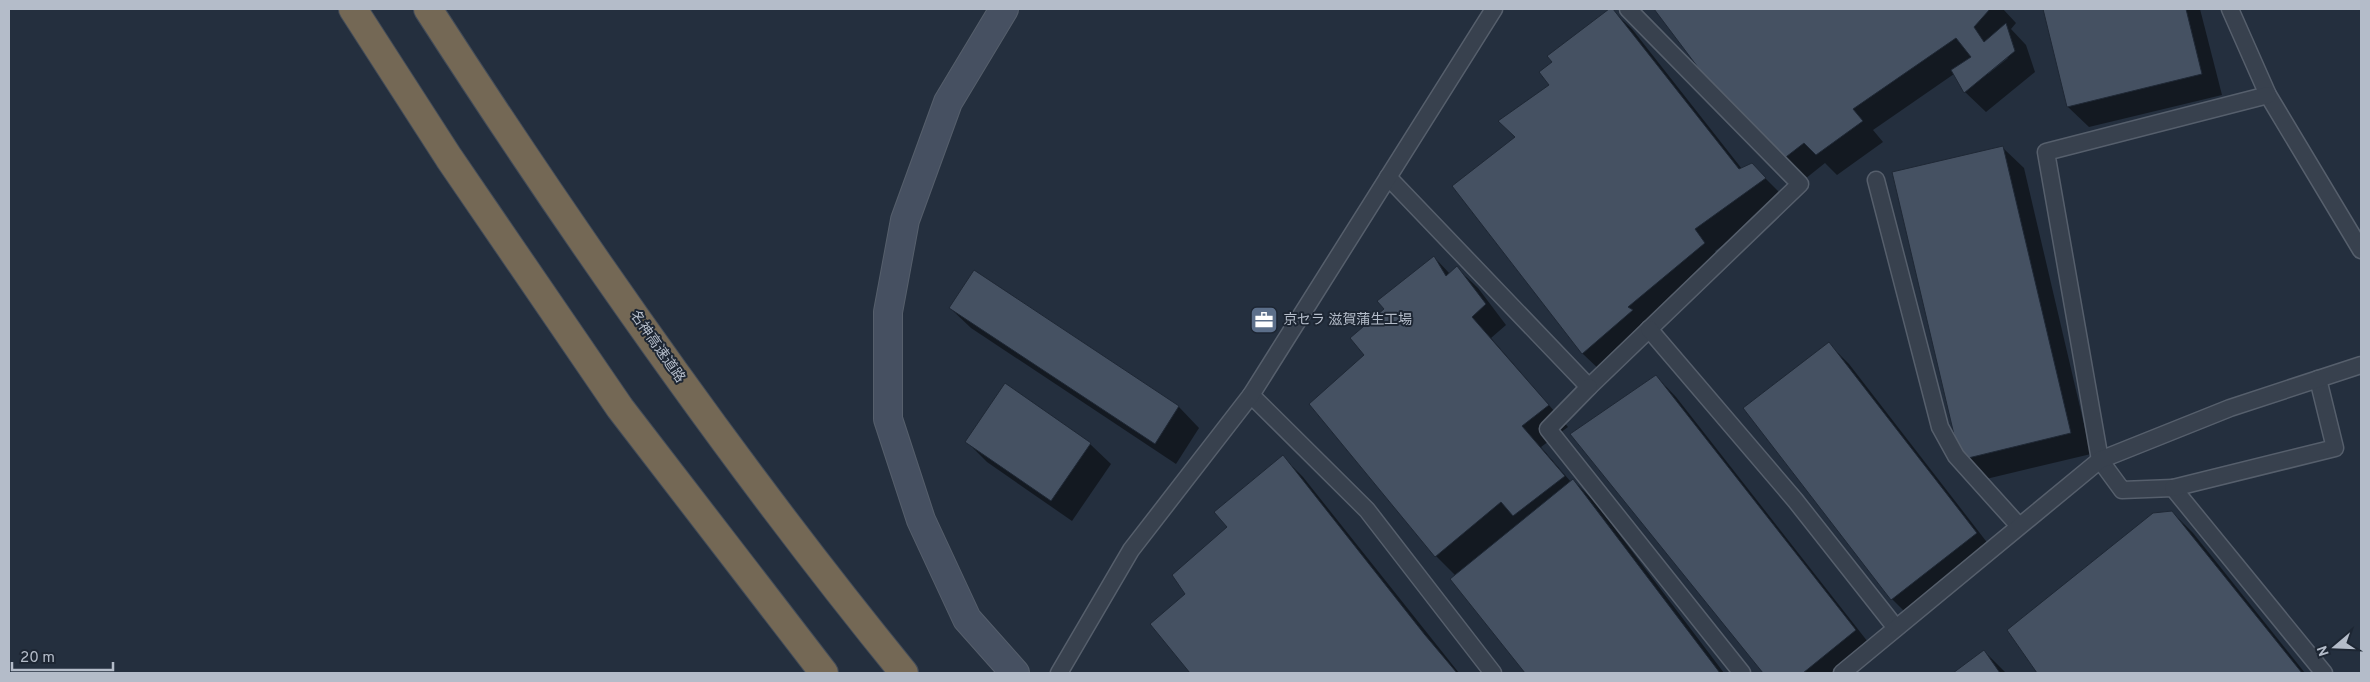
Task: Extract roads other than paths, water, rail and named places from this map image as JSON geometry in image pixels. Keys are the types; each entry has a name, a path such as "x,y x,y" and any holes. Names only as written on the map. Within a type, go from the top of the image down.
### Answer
{"highway":[{"path":"353,9 449,158 620,408 824,673"},
{"name":"名神高速道路","path":"428,9 501,122 672,369 851,608 904,673"}],"street":[{"path":"1004,9 948,102 906,220 888,312 888,419 921,520 967,619 1015,673"}],"lane":[{"path":"1059,673 1131,550 1251,395 1494,9"},
{"path":"1628,9 1800,184 1589,387 1548,429 1742,673"},
{"path":"2230,9 2268,95 2361,250"},
{"path":"2268,95 2046,152 2100,460 2122,490 2173,488 2335,448 2318,379"},
{"path":"1388,177 1589,387"},
{"path":"1876,180 1940,427 1956,456 2019,526"},
{"path":"1649,330 1795,500 1896,628"},
{"path":"1842,673 2100,460 2230,408 2361,365"},
{"path":"1251,395 1366,510 1493,673"},
{"path":"2173,488 2324,673"}],"place":[{"name":"京セラ 滋賀蒲生工場","path":"1264,320"}]}
